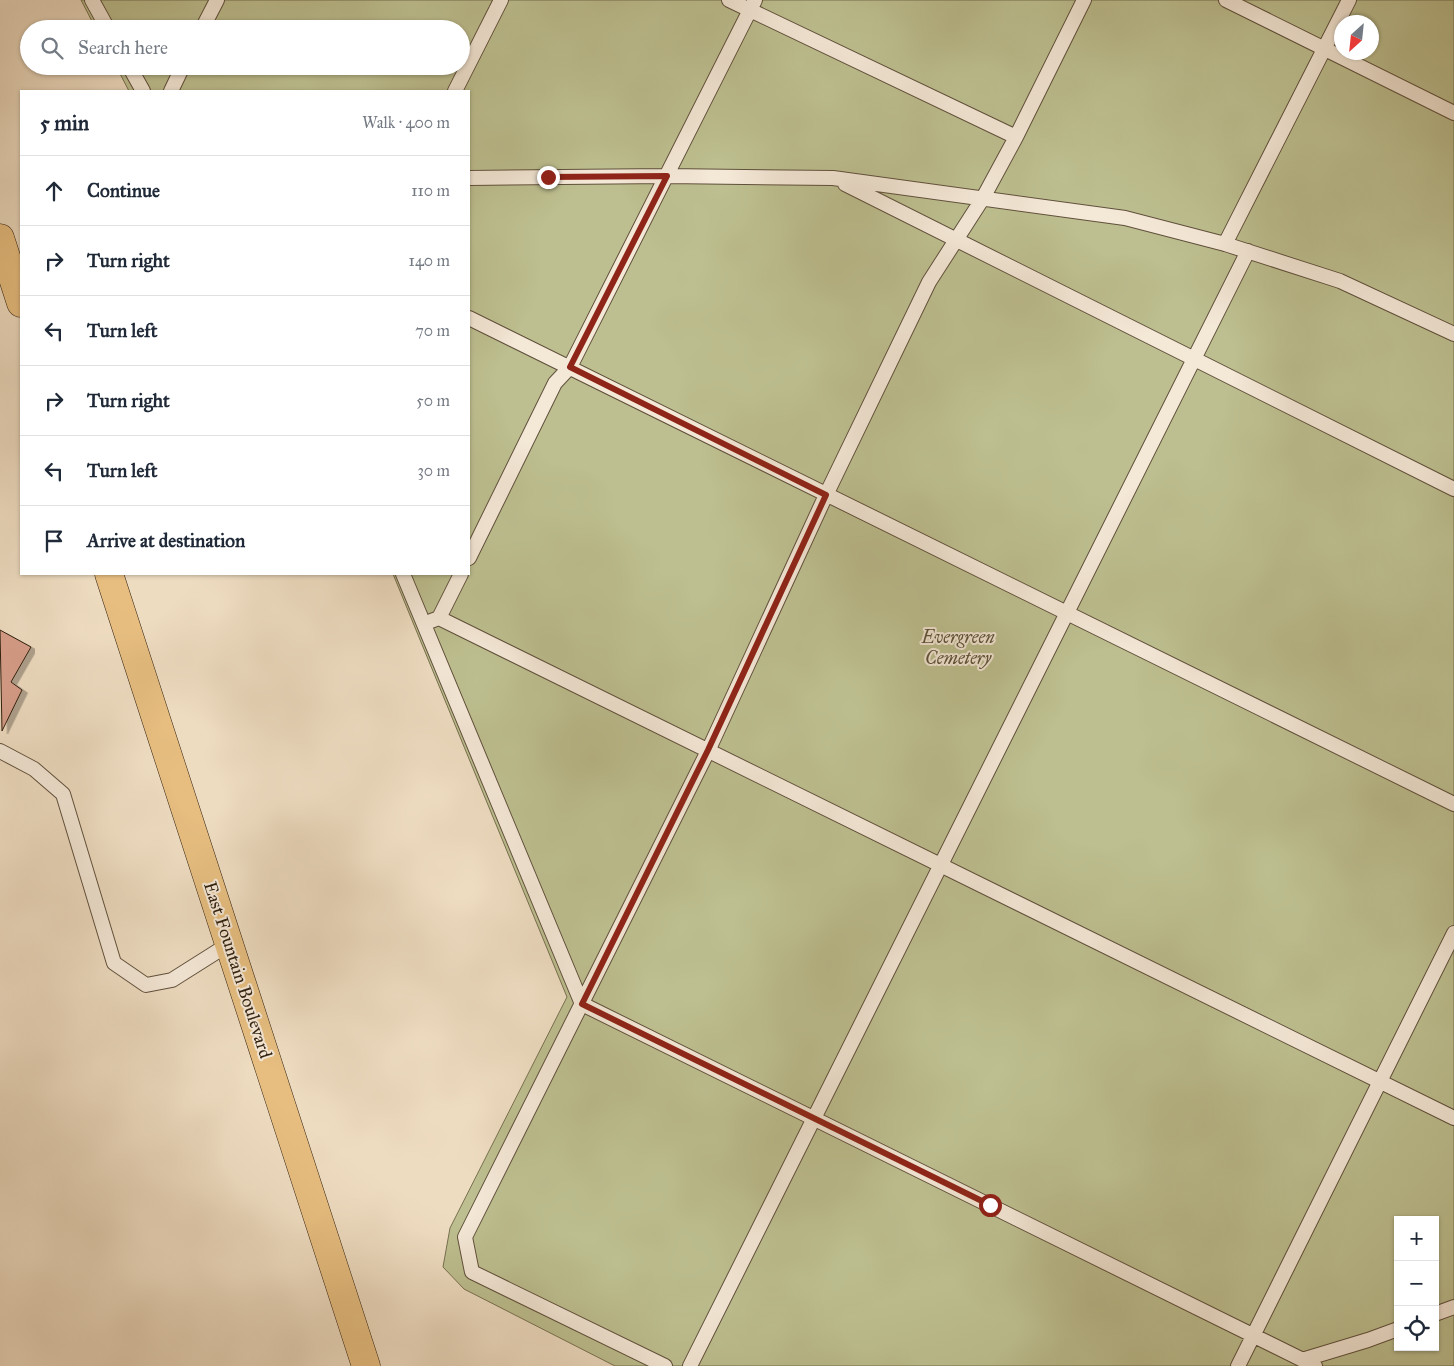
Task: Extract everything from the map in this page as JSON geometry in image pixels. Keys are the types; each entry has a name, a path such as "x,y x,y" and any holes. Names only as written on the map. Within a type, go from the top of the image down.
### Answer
{"main road":[{"path":"0,238 20,300"},
{"name":"East Fountain Boulevard","path":"109,575 366,1366"}],"lane":[{"path":"92,0 103,20"},
{"path":"207,20 217,0"},
{"path":"470,63 501,0"},
{"path":"729,0 753,5 1016,137"},
{"path":"665,1366 472,1272 465,1238 708,750 826,495 929,282 983,198 1016,137 1084,0"},
{"path":"1226,0 1454,113"},
{"path":"1224,244 1349,0"},
{"path":"470,556 555,383 570,367 753,5"},
{"path":"134,75 142,90"},
{"path":"172,90 179,75"},
{"path":"456,90 464,75"},
{"path":"470,178 667,176 833,178 1125,218 1248,251 1340,281 1454,334"},
{"path":"833,178 1454,489"},
{"path":"690,1366 1248,251"},
{"path":"470,318 1454,804"},
{"path":"403,575 582,1004 1309,1363 1394,1330"},
{"path":"423,624 439,618 460,575"},
{"path":"439,618 1454,1118"},
{"path":"0,751 34,768 62,794 114,964 146,985 172,980 229,944"},
{"path":"1238,1366 1454,933"},
{"path":"1439,1313 1454,1307"}],"green space":[{"name":"Evergreen Cemetery","path":"81,0 1454,0 1454,1366 615,1366 464,1289 443,1267 450,1228 567,997 393,575 470,575 470,90 128,90 121,75 470,75 470,20 91,20"}],"building":[{"path":"0,630 31,647 11,682 22,690 2,731"}],"route":[{"path":"548,177 667,176 570,367 826,495 708,750 582,1004 990,1205"}]}
